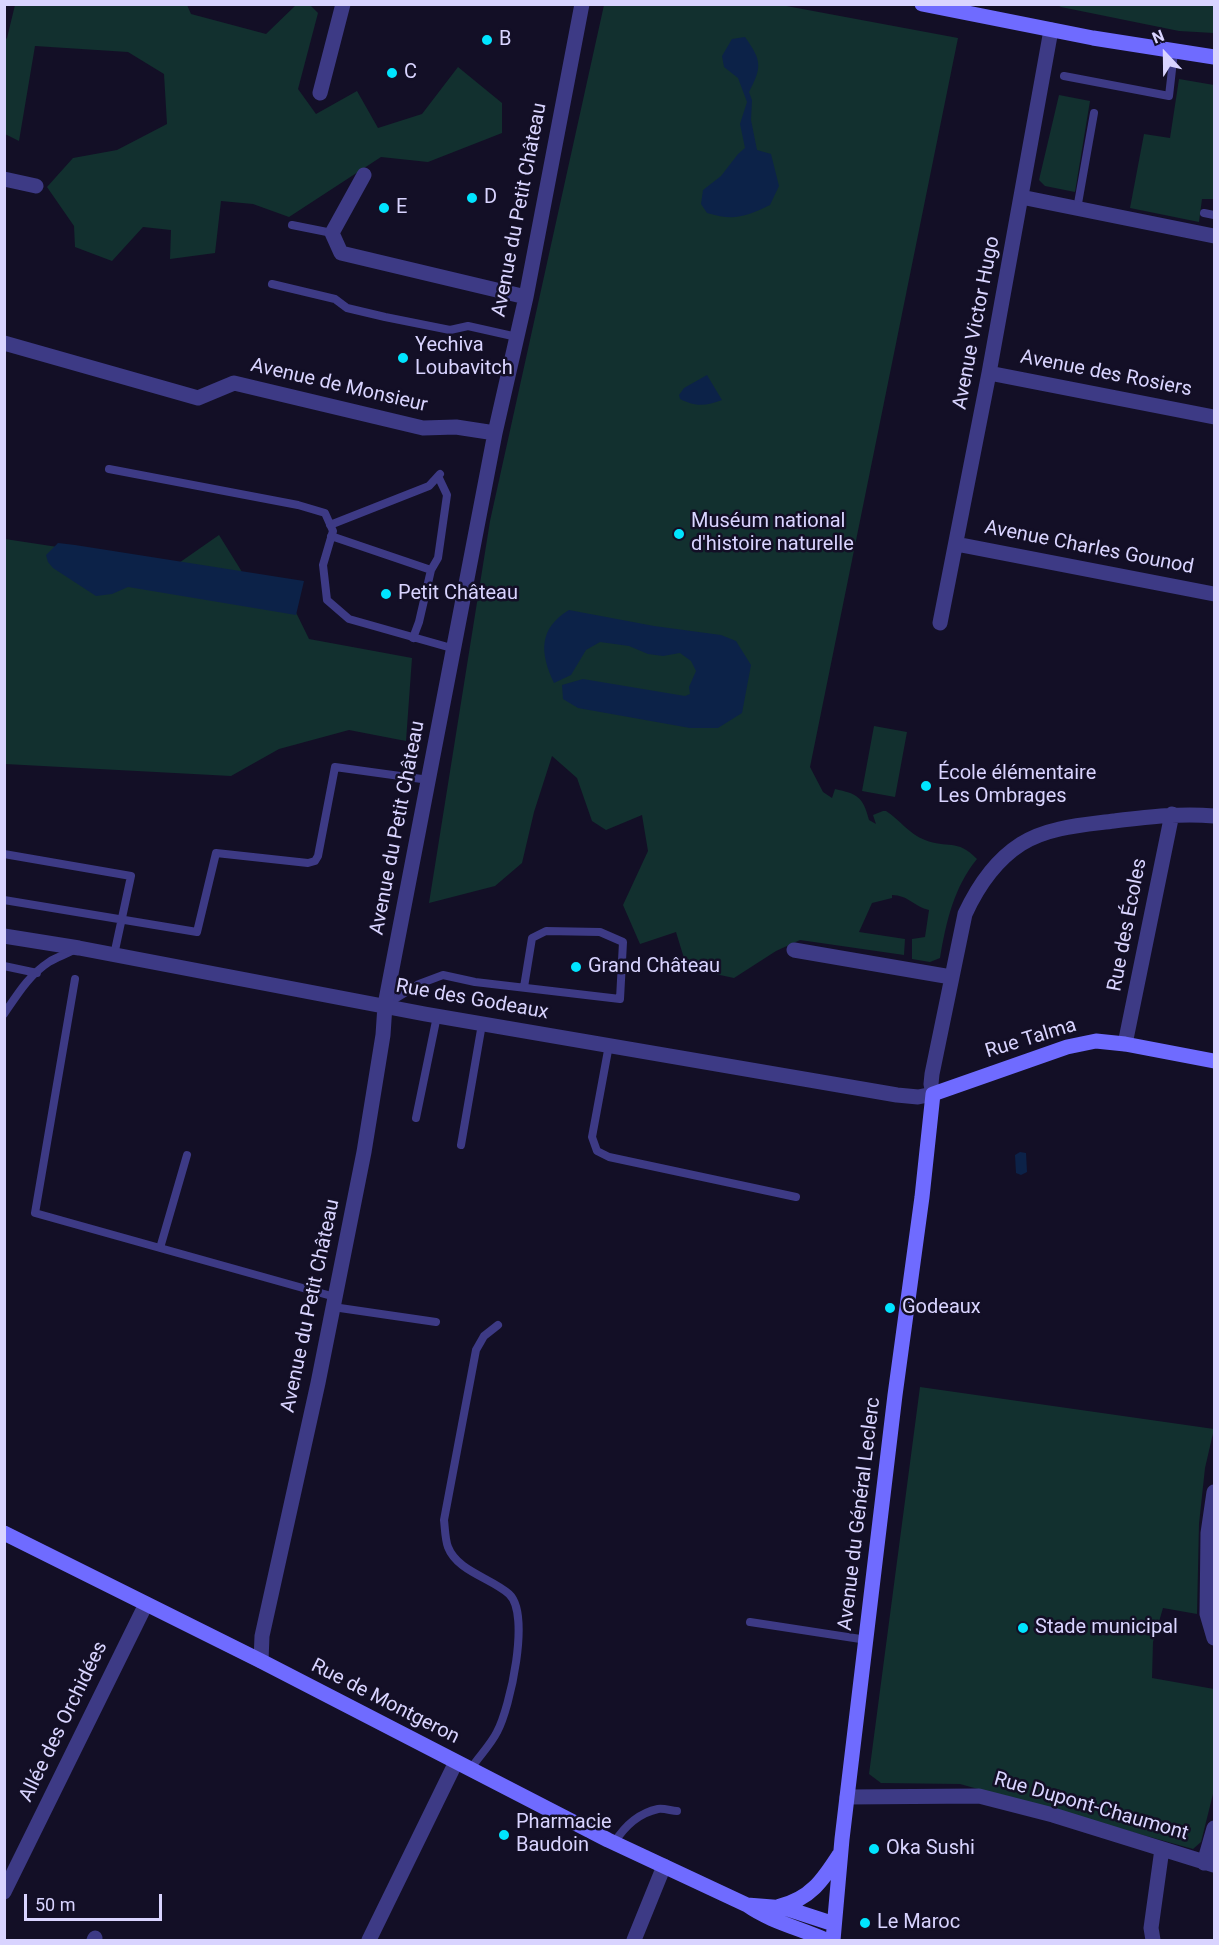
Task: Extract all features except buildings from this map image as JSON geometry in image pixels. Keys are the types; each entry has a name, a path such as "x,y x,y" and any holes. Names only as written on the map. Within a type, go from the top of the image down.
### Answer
{"main road":[{"path":"922,4 1051,30 1215,57"},
{"name":"Rue Talma","path":"933,1094 1067,1047 1096,1041 1125,1044 1215,1061"},
{"name":"Avenue du Général Leclerc","path":"833,1941 841,1853 895,1395 922,1197 933,1094"},
{"name":"Rue de Montgeron","path":"4,1533 261,1661 614,1843 747,1905 762,1916 801,1929 826,1941"},
{"name":"Rue de Montgeron","path":"774,1907 790,1904 812,1892 823,1881 841,1853"},
{"name":"Rue de Montgeron","path":"747,1905 802,1912 834,1924"}],"street":[{"path":"320,93 343,4"},
{"name":"Avenue du Petit Château","path":"261,1661 262,1636 364,1152 385,1005 495,433 526,297 582,4"},
{"name":"Avenue Victor Hugo","path":"940,623 989,373 1051,30"},
{"path":"364,175 332,234 341,254 526,297"},
{"path":"4,179 36,186"},
{"path":"1021,197 1215,236"},
{"name":"Avenue de Monsieur","path":"4,343 198,398 234,383 423,428 456,428 495,433"},
{"name":"Avenue des Rosiers","path":"989,373 1215,417"},
{"name":"Avenue Charles Gounod","path":"956,544 1215,594"},
{"path":"933,1094 932,1074 965,914 975,893 1004,858 1020,844 1041,834 1079,826 1172,814 1215,816"},
{"name":"Rue des Écoles","path":"1125,1044 1172,814"},
{"name":"Rue des Godeaux","path":"4,936 79,948 437,1016 897,1095 918,1097 933,1094"},
{"path":"794,950 951,977"},
{"path":"1215,1492 1208,1533 1207,1614 1215,1638"},
{"name":"Allée des Orchidées","path":"4,1892 146,1604"},
{"path":"369,1941 456,1762"},
{"name":"Rue Dupont-Chaumont","path":"848,1797 979,1796 1053,1815 1209,1864"},
{"path":"1209,1864 1215,1828"},
{"path":"1153,1941 1152,1929 1162,1849"},
{"path":"634,1941 664,1866"}],"lane":[{"path":"1064,76 1168,96 1174,52"},
{"path":"1077,209 1094,113"},
{"path":"1204,213 1215,215"},
{"path":"292,225 332,234"},
{"path":"272,284 335,299 346,308 385,317 450,330 468,326 517,337"},
{"path":"109,469 298,505 325,513 333,531 323,565 327,600 350,619 455,649"},
{"path":"330,525 429,486 440,474 447,495 438,558 431,570 413,638"},
{"path":"331,536 431,570"},
{"path":"4,900 197,932 216,853 308,863 315,861 318,856 335,766 429,780"},
{"path":"4,854 131,876 114,955"},
{"path":"385,1005 419,984 443,975 524,987 621,999 623,942 600,932 546,931 532,938 524,987"},
{"path":"4,1014 22,987 48,963 79,948"},
{"path":"4,966 37,973"},
{"path":"75,980 35,1213 160,1248 334,1302 436,1322"},
{"path":"416,1118 437,1016"},
{"path":"461,1145 482,1024"},
{"path":"609,1045 592,1137 597,1151 609,1156 796,1197"},
{"path":"160,1248 187,1155"},
{"path":"470,1770 496,1734 506,1712 516,1665 519,1620 512,1596 487,1578 460,1564 448,1548 444,1520 476,1350 484,1336 498,1325"},
{"path":"750,1622 867,1640"},
{"path":"614,1843 622,1830 635,1819 659,1809 677,1811"}],"green space":[{"path":"15,5 187,5 191,14 266,34 296,5 310,5 318,13 298,89 316,114 357,91 378,128 422,114 458,67 502,103 502,133 428,162 381,157 289,217 253,204 221,201 215,253 170,259 171,230 143,227 112,261 75,247 74,226 47,187 73,158 117,150 167,124 164,74 128,52 35,46 19,141 5,134 4,41 7,38"},
{"path":"604,5 781,5 958,38 810,767 823,792 832,798 835,789 858,797 869,820 876,824 873,815 886,811 919,837 933,843 964,848 977,859 962,881 952,906 940,958 930,962 912,959 912,939 925,937 929,910 903,897 892,895 892,898 872,903 859,932 905,939 904,955 800,940 776,951 734,978 687,968 676,932 640,944 623,905 648,851 642,815 606,830 592,821 577,778 552,756 534,812 522,863 495,886 429,903 490,521"},
{"path":"1057,5 1214,5 1214,33 1179,31"},
{"path":"1179,79 1214,85 1214,199 1202,199 1199,222 1130,208 1144,134 1170,138"},
{"path":"1059,95 1090,101 1075,192 1045,186 1039,180"},
{"path":"219,535 247,580 285,590 309,639 412,658 406,741 349,730 279,749 231,776 5,764 5,539 176,565"},
{"path":"874,726 907,732 895,797 862,791"},
{"name":"Stade municipal","path":"920,1387 1214,1429 1205,1468 1199,1524 1197,1614 1163,1608 1153,1642 1152,1678 1214,1689 1214,1790 1201,1842 1193,1849 960,1784 881,1783 869,1774"}],"water":[{"path":"745,37 755,52 758,64 758,70 749,92 752,100 751,120 757,150 771,154 779,186 770,205 746,215 725,217 707,213 701,204 703,190 721,176 745,148 740,124 747,102 738,78 724,67 722,56 732,39"},
{"path":"707,375 722,400 701,405 680,399 679,395 684,388"},
{"path":"58,543 304,581 296,615 128,587 112,594 96,596 53,568 48,562 46,555"},
{"path":"569,610 654,626 721,635 736,641 751,665 742,713 718,728 690,728 578,708 563,699 562,685 583,679 685,696 690,694 689,687 696,671 691,661 680,653 663,656 648,654 629,646 600,642 586,650 571,675 554,683 546,662 545,642 552,625"},
{"path":"1020,1152 1026,1153 1027,1172 1021,1175 1016,1173 1015,1155"}],"place":[{"name":"B","path":"487,40"},
{"name":"C","path":"392,73"},
{"name":"D","path":"472,198"},
{"name":"E","path":"384,208"},
{"name":"Yechiva Loubavitch","path":"403,358"},
{"name":"Muséum national d'histoire naturelle","path":"679,534"},
{"name":"Petit Château","path":"386,594"},
{"name":"École élémentaire Les Ombrages","path":"926,786"},
{"name":"Grand Château","path":"576,967"},
{"name":"Godeaux","path":"890,1308"},
{"name":"Stade municipal","path":"1023,1628"},
{"name":"Pharmacie Baudoin","path":"504,1835"},
{"name":"Oka Sushi","path":"874,1849"},
{"name":"Le Maroc","path":"865,1923"}]}
